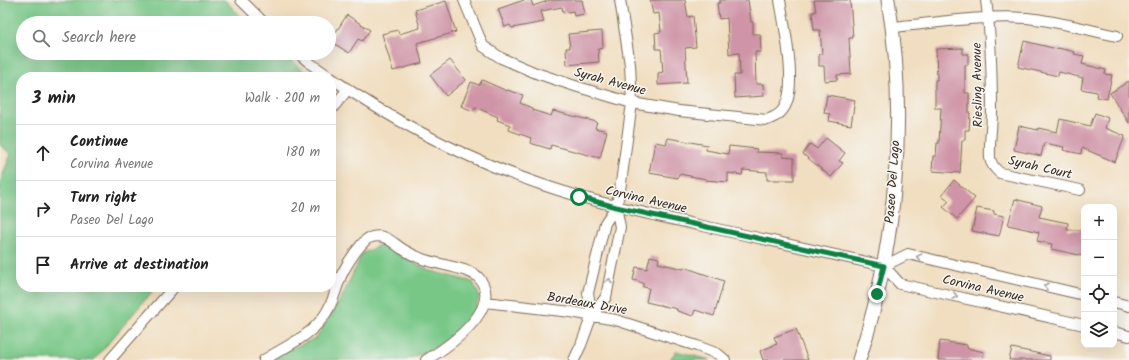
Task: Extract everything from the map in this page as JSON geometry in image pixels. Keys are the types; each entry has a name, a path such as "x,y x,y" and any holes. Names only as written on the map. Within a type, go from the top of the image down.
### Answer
{"street":[{"path":"241,0 257,16"},
{"name":"Syrah Avenue","path":"464,0 483,46 490,52 536,73 632,103 679,111 766,120 778,115 784,108 789,98 790,79 780,0"},
{"path":"592,315 588,293 605,223 616,207 620,190 632,103 630,65 620,0"},
{"name":"Paseo Del Lago","path":"859,360 872,316 884,266 893,197 897,143 897,100 893,27 888,0"},
{"name":"Riesling Avenue","path":"986,0 989,18 992,106 990,160 994,168"},
{"path":"893,27 989,18 1026,18 1047,20 1117,36"},
{"name":"Corvina Avenue","path":"306,60 323,72"},
{"name":"Corvina Avenue","path":"336,81 391,116 468,155 540,184 616,207 884,266 900,284 1081,324"},
{"path":"336,104 348,89"},
{"name":"Syrah Court","path":"994,168 1004,174 1080,190"},
{"path":"574,360 592,315 606,297 620,227 616,207"},
{"path":"264,360 314,329 326,314 334,299 342,275 350,259 368,239 377,237 386,238 421,259 469,272 477,276 486,294 482,310 464,332 452,343 426,360"},
{"name":"Corvina Avenue","path":"884,266 908,254 1081,294"},
{"path":"110,360 170,292"},
{"name":"Bordeaux Drive","path":"485,302 592,315 616,320 697,346 718,354 725,360"},
{"path":"1117,303 1129,306"},
{"path":"1117,333 1129,336"}],"green space":[{"path":"0,0 225,0 240,16 16,16 16,60 290,60 305,72 16,72 16,292 152,292 94,360 0,360 0,182 11,154 0,145"},
{"path":"381,244 428,270 473,282 479,295 474,319 436,347 406,360 265,360 316,338 342,297 362,254"},
{"path":"676,351 710,360 670,360"}],"building":[{"path":"524,0 531,0 533,6 550,0 582,0 585,14 574,16 573,11 563,13 562,7 541,11 544,22 512,28 510,25 505,27 498,9"},
{"path":"650,0 685,0 688,17 693,16 696,47 685,48 687,83 658,85 658,73 663,72 661,49 656,49 655,33 661,32 659,13 653,14"},
{"path":"720,0 748,0 751,22 753,22 753,34 760,34 761,52 755,52 756,84 763,84 764,96 735,98 734,75 740,75 739,53 729,54 727,18 719,19 717,3 720,3"},
{"path":"814,0 850,0 853,38 849,38 851,74 837,75 837,80 825,81 824,66 819,66 819,54 822,54 820,30 814,30 812,12 816,12"},
{"path":"446,1 456,32 417,43 422,63 393,71 382,34 398,30 399,34 420,28 415,10"},
{"path":"347,15 370,30 362,41 358,39 349,53 336,45 336,32"},
{"path":"602,31 603,48 598,49 599,62 567,65 566,48 570,48 568,34"},
{"path":"1024,41 1075,52 1074,54 1084,56 1082,64 1106,70 1105,74 1112,75 1107,99 1096,97 1097,92 1081,89 1083,78 1059,72 1058,76 1018,67"},
{"path":"963,48 963,54 968,54 968,65 965,65 965,93 969,93 970,113 969,130 965,130 965,140 962,140 960,173 932,171 933,156 936,156 937,143 939,143 941,108 935,108 935,80 937,80 936,49"},
{"path":"450,60 466,80 446,96 430,75"},
{"path":"482,80 507,91 523,95 520,103 532,108 532,110 551,116 553,111 597,122 595,128 607,131 600,158 551,145 550,149 530,143 531,138 509,130 510,125 497,120 498,117 475,107 473,111 461,106 471,82 479,85"},
{"path":"1129,81 1129,123 1110,93"},
{"path":"827,95 855,100 851,125 829,121 830,114 824,113"},
{"path":"1095,113 1108,118 1105,128 1125,136 1115,162 1082,148 1081,154 1063,150 1064,147 1044,143 1041,156 1014,150 1019,126 1057,132 1060,119 1090,126"},
{"path":"668,138 707,145 706,150 728,154 729,146 757,149 756,152 783,153 783,157 794,158 794,180 767,180 767,172 743,170 742,175 728,173 728,182 706,180 679,174 678,178 649,173 655,142 666,144"},
{"path":"826,138 845,153 839,161 843,163 831,177 803,154 810,144 817,149"},
{"path":"954,180 975,198 957,219 943,207 949,201 942,195"},
{"path":"1015,199 1042,206 1039,217 1068,223 1067,230 1081,230 1081,255 1051,249 1052,244 1037,241 1039,232 1008,225"},
{"path":"977,208 994,211 994,214 1004,216 999,236 972,231"},
{"path":"650,256 659,258 658,263 684,269 684,267 724,281 714,316 695,310 693,316 677,311 677,309 646,302 649,288 643,287 643,283 633,280 636,267 647,269"},
{"path":"796,329 808,360 763,360 760,351 777,344 774,337"},
{"path":"940,341 967,345 967,348 984,352 982,360 938,360"},
{"path":"1012,348 1050,356 1050,360 1009,360"}],"route":[{"path":"579,197 616,207 884,266 877,294"}]}
